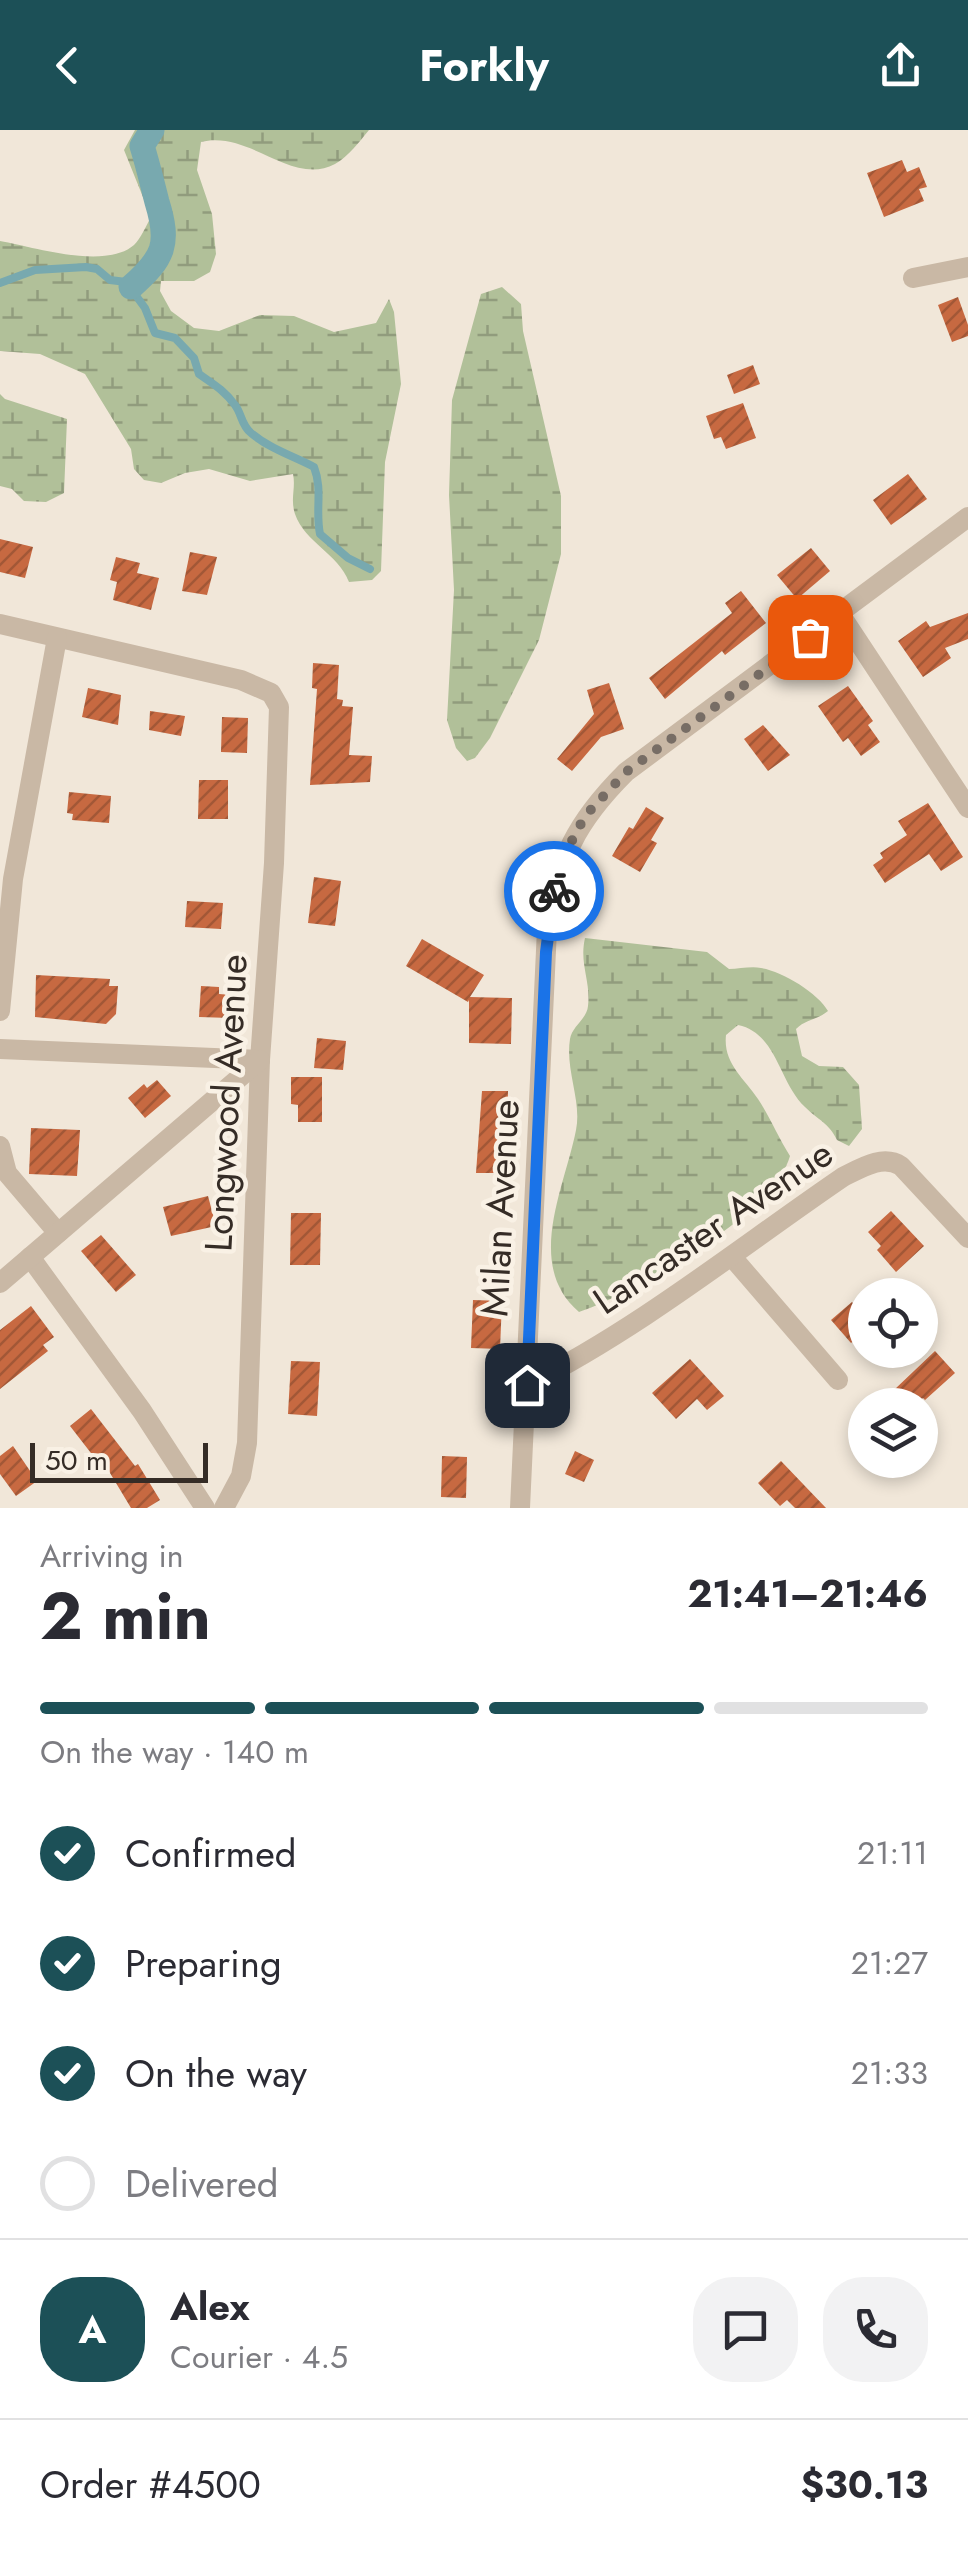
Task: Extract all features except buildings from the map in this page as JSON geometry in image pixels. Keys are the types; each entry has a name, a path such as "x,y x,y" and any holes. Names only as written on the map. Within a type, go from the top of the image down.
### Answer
{"street":[{"path":"913,278 968,267"},
{"name":"Milan Avenue","path":"520,1508 546,952 550,912 570,843 585,816 638,762 968,517"},
{"path":"840,614 968,808"},
{"path":"0,624 56,638 13,879 0,1011"},
{"name":"Longwood Avenue","path":"56,638 241,680 274,697 278,707 279,747 260,1060 247,1443 240,1476 224,1508"},
{"path":"0,1048 260,1060"},
{"path":"0,1284 260,1060"},
{"path":"0,1146 7,1173 58,1233"},
{"name":"Lancaster Avenue","path":"527,1385 643,1318 843,1177 887,1160 902,1166 968,1238"},
{"path":"30,1257 142,1411 205,1508"},
{"path":"732,1257 838,1380"}],"green space":[{"path":"135,130 369,130 340,161 319,169 303,169 237,144 201,142 197,170 212,214 216,254 210,272 194,281 161,281 160,291 171,311 194,328 219,331 260,315 294,316 334,332 376,323 389,299 394,312 401,384 385,462 381,571 372,580 349,582 337,563 306,533 294,509 293,474 250,481 209,469 161,483 144,480 134,469 131,449 85,374 40,354 0,351 0,241 69,255 106,256 134,245 141,235 151,217 124,150"},
{"path":"502,287 521,304 523,331 561,496 561,554 539,640 490,738 475,758 467,761 456,748 447,720 454,590 449,495 452,400 481,294"},
{"path":"0,394 67,419 64,493 46,502 24,501 12,489 0,486"},
{"path":"585,938 707,952 729,969 769,970 808,990 828,1011 796,1029 802,1056 819,1066 843,1067 859,1085 862,1129 849,1146 837,1140 796,1097 761,1038 738,1025 726,1035 728,1054 790,1156 779,1179 731,1226 700,1249 633,1288 579,1312 563,1293 554,1272 551,1249 558,1200 576,1130 569,1051 571,1034 588,1006"}],"waterway":[{"path":"131,287 151,267 163,240 161,217 142,146 152,130"},
{"path":"0,283 35,270 86,267 97,269 110,280 126,282 145,308 155,333 175,338 194,358 199,374 231,400 248,430 266,444 314,467 320,534 348,558 370,569"}],"way so far":[{"path":"554,891 567,850 585,816 626,772 810,637"}],"route":[{"path":"527,1385 547,929 554,891"}]}
